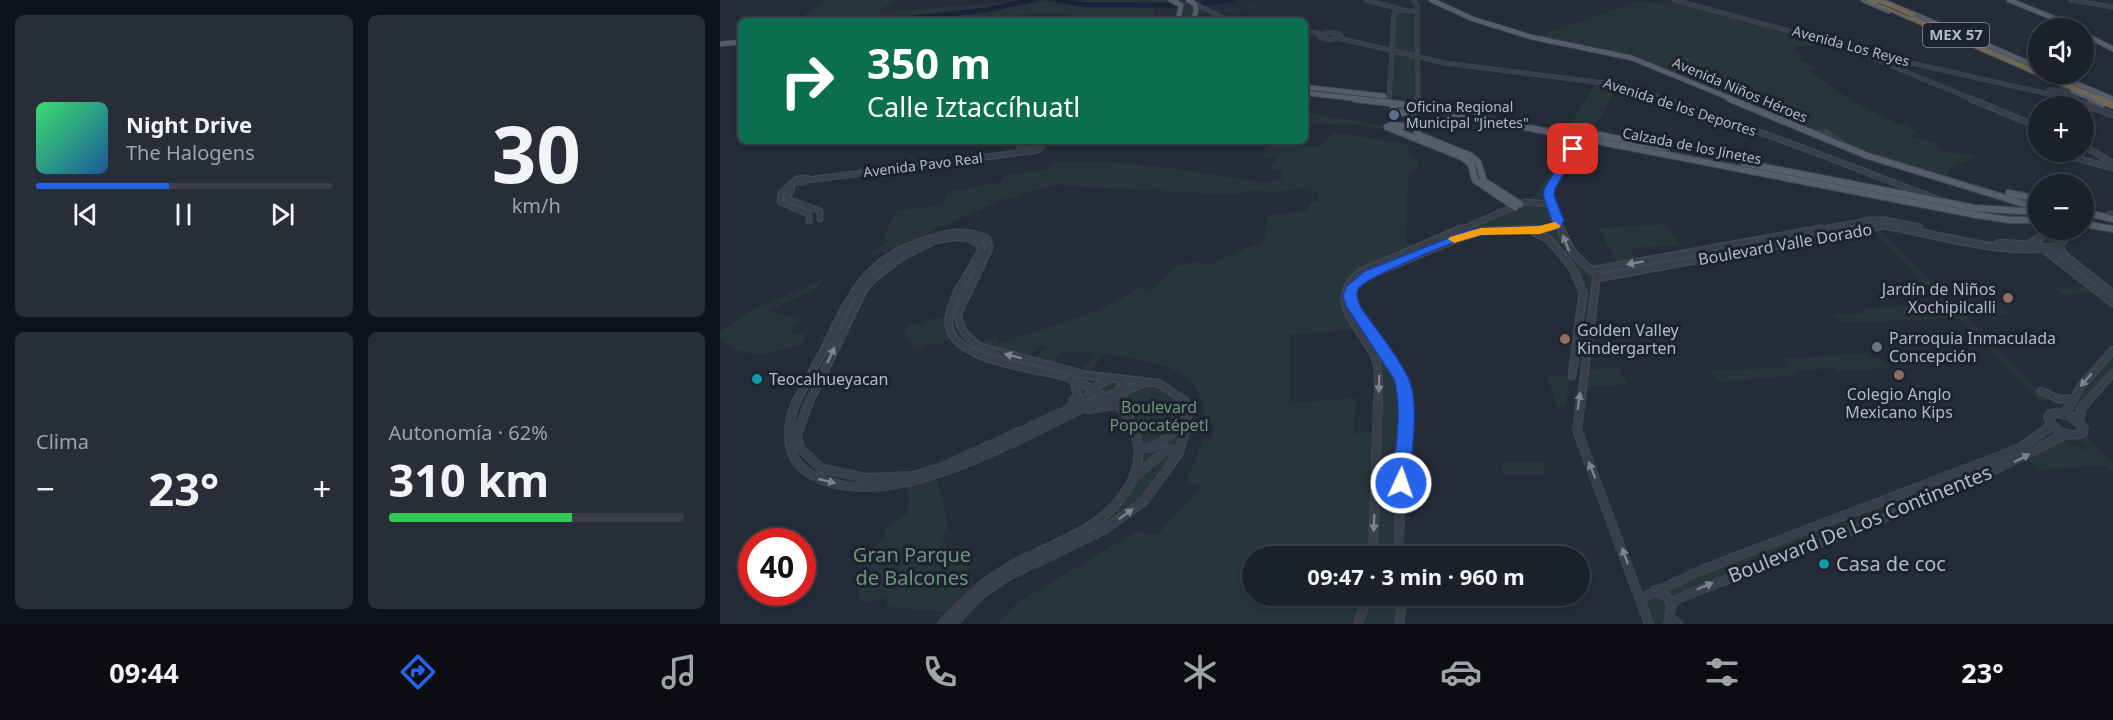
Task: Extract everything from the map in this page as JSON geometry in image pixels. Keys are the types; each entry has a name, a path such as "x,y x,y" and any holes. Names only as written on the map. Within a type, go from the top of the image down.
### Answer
{"highway":[{"path":"1876,1 1909,15 1919,24"},
{"path":"1876,1 1894,6"},
{"name":"MEX 57","path":"1876,1 2028,65"},
{"name":"MEX 57","path":"1876,1 2028,65"},
{"path":"2068,84 2113,103"},
{"name":"MEX 57","path":"2070,84 2113,103"},
{"path":"2074,84 2113,103"}],"main road":[{"path":"1171,0 1181,5 1179,18"},
{"path":"1188,0 1195,4 1194,18"},
{"name":"Avenida Niños Héroes","path":"1433,0 1473,19 1531,37 1632,58 1887,163 2028,199"},
{"path":"1863,0 2113,103"},
{"path":"2002,0 2046,18"},
{"path":"2009,0 2053,18"},
{"path":"1894,6 2028,65"},
{"path":"2094,37 2113,45"},
{"path":"2094,39 2113,49"},
{"path":"720,44 738,42"},
{"name":"Calzada de los Jinetes","path":"1308,87 1389,99 1590,136 2009,220 2028,220"},
{"name":"Calzada de los Jinetes","path":"1308,93 1389,99"},
{"path":"1389,99 1394,106 1392,112 1413,113 1417,104"},
{"path":"1393,127 1400,113"},
{"path":"1393,127 1414,128 1415,132 1470,156 1477,160 1477,171"},
{"path":"1393,127 1403,134 1419,138 1463,157 1469,161 1484,181 1518,206"},
{"path":"1403,134 1415,132"},
{"name":"Avenida Niños Héroes","path":"1816,134 1884,159 2024,199 2028,202"},
{"name":"Calzada de los Jinetes","path":"1907,198 1944,202 1976,212 2028,210"},
{"path":"2094,212 2112,216"},
{"path":"2094,224 2111,228"}],"street":[{"path":"1366,0 1417,13"},
{"path":"1413,0 1417,5 1417,104"},
{"name":"Avenida Los Reyes","path":"1674,0 1793,33 1808,42 1838,44 1894,67"},
{"name":"Avenida Los Reyes","path":"1674,0 1817,36 1907,62 2063,96"},
{"path":"2074,1 2113,7"},
{"path":"1195,4 1223,18"},
{"path":"1380,4 1394,13 1417,13"},
{"path":"1394,13 1403,10"},
{"path":"1389,99 1394,13"},
{"path":"1308,32 1341,35 1338,38 1323,39 1320,37 1321,34"},
{"name":"Avenida de los Deportes","path":"1338,38 1418,58 1466,67 1596,80 1620,85 1736,122 1788,144 1944,202"},
{"path":"1903,67 1907,62"},
{"path":"1894,67 1903,67 2028,122"},
{"path":"1894,67 2028,122"},
{"name":"Avenida Los Reyes","path":"2054,93 2063,90 2073,96"},
{"name":"Avenida Los Reyes","path":"2094,107 2113,115"},
{"path":"1590,136 1586,143 1573,149 1549,189 1551,204 1574,257 1595,270 1597,278 1577,432 1610,514 1648,624"},
{"name":"Avenida Pavo Real","path":"854,170 1022,149 1032,144"},
{"name":"Avenida Pavo Real","path":"801,181 1038,150 1043,144"},
{"path":"2094,152 2111,162"},
{"path":"2089,162 2113,168"},
{"path":"2096,164 2111,162"},
{"path":"801,181 789,190 787,199 820,211 820,219"},
{"path":"801,181 781,193 780,202 809,214 809,221"},
{"path":"1907,198 1913,194 1908,188"},
{"path":"1373,546 1378,360 1342,300 1346,284 1361,272 1518,206 1532,202 1551,204"},
{"name":"Boulevard Valle Dorado","path":"1595,270 1872,220 2003,244 2028,245 2035,242"},
{"path":"1399,546 1406,403 1404,389 1401,378 1353,306 1350,291 1356,282 1370,273 1456,239 1487,231 1530,231 1552,228 1558,221"},
{"path":"1479,222 1487,231"},
{"name":"Boulevard Valle Dorado","path":"1597,278 1894,224 2007,248 2034,251 2059,246"},
{"path":"1530,231 1545,237 1553,244 1574,271 1583,293 1582,317 1572,376"},
{"path":"952,624 978,597 1006,577 1104,530 1144,501 1179,453 1188,407 1178,394 1158,384 1147,382 1086,375 980,347 962,331 958,312 990,248 990,244 983,237 968,232 956,232 928,239 896,254 876,270 859,290 789,420 788,444 793,460 805,473 822,480 851,485 897,484 936,476 1120,390 1123,384 1120,379"},
{"path":"876,270 934,241 963,237 978,242 982,246 981,252 949,314 950,329 961,345 987,358 1074,380 1118,407 1128,417 1138,448 1134,478"},
{"path":"1778,237 1785,244"},
{"path":"1760,240 1767,247"},
{"path":"2038,240 2035,242 2113,303"},
{"path":"2063,240 2059,246 2064,255 2113,294"},
{"path":"2034,251 2055,258"},
{"path":"1695,252 1700,255 1701,259"},
{"path":"1659,259 1665,265"},
{"path":"859,290 797,434 800,448 814,464 831,472 882,479 913,476 940,468 1062,412 1095,392 1098,385 1110,378"},
{"path":"949,314 958,312"},
{"path":"2113,350 2073,399 2064,414 2079,422 2081,409 2113,373"},
{"path":"1062,412 1076,399 1077,386 1074,380"},
{"path":"1118,407 1124,392 1147,382"},
{"path":"2041,391 2059,399 2073,399"},
{"path":"1079,411 1118,407"},
{"name":"Boulevard De Los Continentes","path":"1639,599 1654,590 2021,447 2052,425 2048,418 2050,414 2064,414"},
{"path":"1138,448 1146,450 1154,447 1187,418"},
{"name":"Boulevard De Los Continentes","path":"1672,604 1679,598 1710,583 1867,524 1986,475 2066,434 2083,433 2084,428 2079,422"},
{"path":"2052,425 2066,434"},
{"path":"942,624 975,591 1004,570 1097,525 1115,508 1134,478 1167,450 1172,449 1179,453"},
{"path":"1976,466 1986,475"},
{"path":"1858,512 1867,524"},
{"path":"1771,544 1781,557"},
{"path":"1654,590 1672,604 1668,621 1678,624"},
{"path":"1359,624 1365,606"},
{"path":"1399,624 1402,606"}],"green space":[{"path":"827,0 898,0 877,11 884,13 960,5 1111,0 1188,0 1195,4 1197,11 1209,11 1317,0 1203,14 1194,18 1179,18 1181,6 1155,5 1153,18 1082,18 1069,14 1038,13 996,18 800,18"},
{"path":"1637,2 1680,4 1792,33 1804,41 1807,46 1795,46 1797,53 1805,56 1798,60 1810,64 1816,70 1810,71 1849,99 1899,125 1906,123 1913,126 1908,129 1916,131 1911,137 1935,142 1941,151 1979,156 1952,167 1946,176 1891,160 1840,141 1640,58 1537,36"},
{"path":"1397,12 1415,16 1417,100 1390,95"},
{"path":"1597,81 1619,85 1591,134 1975,209 2028,212 2028,220 2011,220 1586,140 1573,147 1559,164 1548,189 1546,202 1530,201 1567,147 1559,145 1565,135 1418,106 1419,102 1567,130"},
{"path":"1313,114 1385,126 1381,129 1355,125 1308,123 1308,116"},
{"path":"1333,132 1408,145 1409,155 1421,163 1412,173 1408,173 1406,242 1412,248 1365,268 1345,284 1340,294 1342,308 1357,329 1289,335 1289,403 1356,398 1353,433 1379,432 1382,369 1378,353 1393,372 1399,389 1402,415 1395,546 1242,546 1242,606 1399,606 1393,624 997,624 1017,603 1137,531 1157,535 1202,486 1186,482 1204,438 1212,438 1214,422 1206,423 1200,395 1193,384 1183,375 1158,364 1104,354 1090,372 1082,370 1096,353 1062,352 1052,363 1035,359 1047,346 1041,345 1029,357 996,350 981,342 997,337 1000,343 1091,313 1125,297 1139,287 1151,292 1172,270 1170,268 1192,262 1208,265 1265,240 1267,215 1307,211 1310,202 1317,202 1319,193 1311,192 1310,188 1263,193 1262,190 1241,192 1242,195 1057,184 1017,194 1019,197 1007,198 907,242 910,244 900,249 896,247 872,256 869,255 888,241 884,236 896,211 942,205 948,192 1001,182 1004,175 1047,170 1051,163 1104,162 1183,170 1262,182 1282,179 1281,170 1268,170 1277,158 1262,156 1269,145 1320,147"},
{"path":"1525,203 1548,207 1556,221 1553,226 1488,231 1458,237 1453,234"},
{"path":"1864,222 1894,222 2003,244 2028,245 2036,240 2063,240 2064,255 2113,294 2113,303 2100,292 2063,295 2054,288 2091,286 2055,258 2041,252 1894,226 1597,278 1595,270"},
{"path":"1559,223 1571,256 1579,264 1596,274 1582,370 1576,366 1583,307 1576,274 1567,260 1553,246 1534,232 1551,230"},
{"path":"1667,224 1680,245 1630,248 1637,261 1616,262 1599,228"},
{"path":"1878,228 1954,304 1996,302 2008,313 1968,316 1960,309 2048,400 2040,401 1959,318 1842,323 1835,315 1865,313 1862,309 1944,304 1872,229"},
{"path":"824,279 815,290 768,311 800,320 790,334 808,331 800,346 759,354 741,351 720,340 720,331 754,309"},
{"path":"952,316 952,329 957,336 935,346 932,343 914,351 909,339 904,336 907,326 914,323 917,326 934,318"},
{"path":"2113,351 2113,372 2081,407 2075,417 2065,413 2081,386"},
{"path":"1867,353 1873,358 1880,357 1889,368 1795,371 1797,375 1718,382 1711,371 1789,367 1784,359"},
{"path":"1619,367 1627,384 1581,388 1584,370"},
{"name":"Boulevard Popocatépetl","path":"1061,372 1158,384 1187,407 1179,453 1144,501 1083,538 1134,478 1139,439 1120,408 1105,405 1063,412 1079,395 1074,380"},
{"path":"1547,376 1570,377 1566,407 1557,407"},
{"path":"2052,426 2059,434 2059,439 2089,451 2079,440 2084,439 2085,435 2113,463 2113,473 2105,465 2039,470 2025,456 2004,467 1679,598 1668,624 1649,624 1639,599 2021,447"},
{"path":"1501,462 1543,462 1545,475 1503,475"},
{"name":"Gran Parque de Balcones","path":"936,476 945,509 947,529 942,536 947,548 960,545 973,584 945,612 888,607 885,597 867,602 859,601 857,584 867,576 862,557 883,539 887,526 907,514 909,499 906,482"}],"waterway":[{"path":"913,18 987,10 1032,0"},
{"path":"1057,0 1087,5 1178,5"},
{"path":"1203,3 1233,0"}],"slow traffic":[{"path":"1454,239 1481,231 1540,230 1555,226"}],"place":[{"name":"Oficina Regional Municipal \"Jinetes\"","path":"1394,115"},
{"name":"Jardín de Niños Xochipilcalli","path":"2008,298"},
{"name":"Golden Valley Kindergarten","path":"1565,339"},
{"name":"Parroquia Inmaculada Concepción","path":"1877,347"},
{"name":"Colegio Anglo Mexicano Kips","path":"1899,375"},
{"name":"Teocalhueyacan","path":"757,379"},
{"name":"Casa de coc","path":"1824,564"}],"route":[{"path":"1401,483 1406,403 1404,389 1401,378 1353,306 1350,300 1352,287 1370,273 1473,233 1540,230 1555,226 1558,221 1548,195 1549,189 1573,149"}]}
